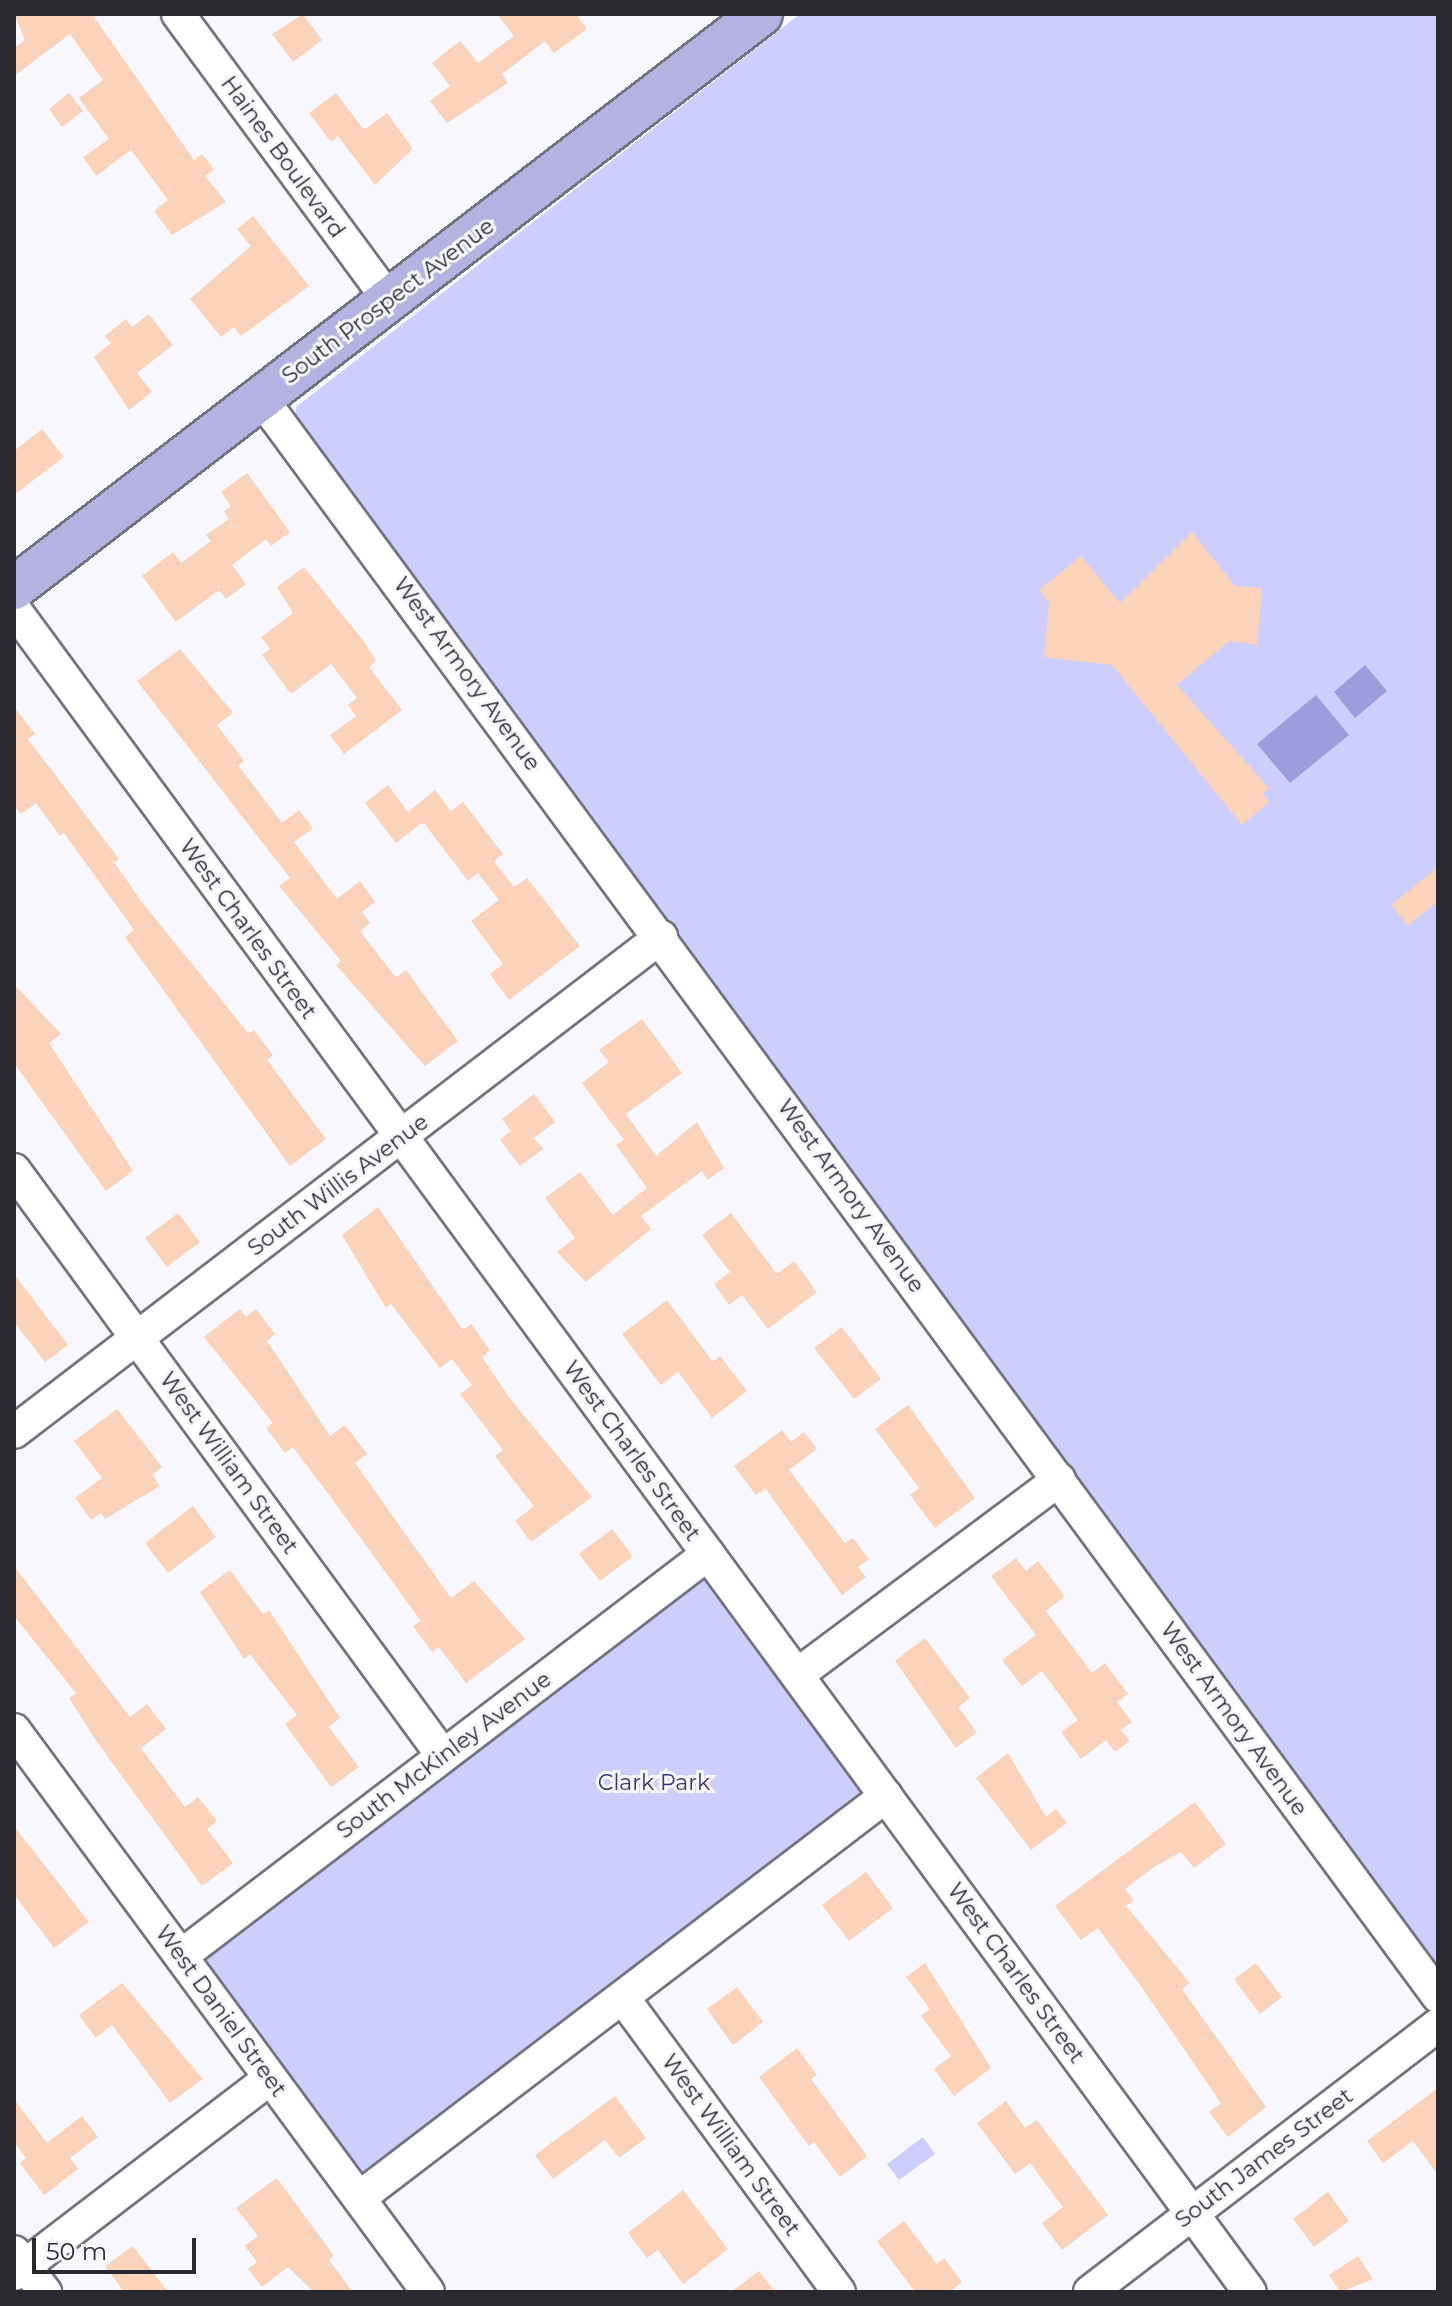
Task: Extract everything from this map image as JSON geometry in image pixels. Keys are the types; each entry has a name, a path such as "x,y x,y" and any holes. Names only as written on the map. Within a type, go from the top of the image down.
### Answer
{"main road":[{"name":"South Prospect Avenue","path":"14,588 761,14"}],"street":[{"name":"Haines Boulevard","path":"178,14 389,300"},
{"name":"West Armory Avenue","path":"261,398 661,937 1438,1996"},
{"name":"West Charles Street","path":"14,609 1250,2292"},
{"name":"South Willis Avenue","path":"14,1432 661,937"},
{"name":"West William Street","path":"14,1170 443,1756"},
{"path":"797,1675 1059,1480"},
{"name":"South McKinley Avenue","path":"181,1956 708,1554"},
{"name":"West Daniel Street","path":"14,1730 428,2292"},
{"path":"359,2198 886,1796"},
{"name":"West William Street","path":"623,1998 839,2292"},
{"name":"South James Street","path":"1090,2292 1438,2025"},
{"path":"45,2292 18,2264 270,2078"}],"green space":[{"path":"800,14 1438,14 1438,1972 295,418 296,407"},
{"name":"Clark Park","path":"704,1570 868,1795 359,2181 192,1959"},
{"path":"923,2137 935,2154 899,2180 887,2164"}],"shaded area":[{"path":"1365,665 1387,691 1355,718 1334,692"},
{"path":"1316,695 1349,735 1290,783 1257,744"}],"building":[{"path":"14,14 92,14 194,160 202,154 214,169 205,176 226,202 172,235 154,211 168,200 131,150 96,176 83,157 109,139 79,98 103,80 70,34 14,76 14,48 25,40"},
{"path":"303,14 322,40 293,62 272,34"},
{"path":"497,14 576,14 587,29 554,53 545,41 502,74 508,83 447,123 430,101 450,86 432,63 460,41 478,63 514,36"},
{"path":"69,93 83,111 62,127 49,109"},
{"path":"336,93 364,130 387,113 413,149 375,185 338,136 331,142 309,113"},
{"path":"253,216 309,286 241,336 234,327 221,337 190,299 251,246 237,229"},
{"path":"149,314 173,345 137,373 152,392 129,410 94,357 111,343 105,336 126,319 132,327"},
{"path":"42,429 64,457 14,495 14,451"},
{"path":"247,473 290,532 271,546 266,539 232,565 246,584 226,599 219,590 176,622 142,576 173,552 181,563 211,541 206,535 229,519 224,511 231,506 221,492"},
{"path":"1192,532 1235,586 1262,588 1257,645 1229,641 1177,685 1269,788 1262,794 1269,802 1242,825 1112,665 1044,657 1049,602 1039,590 1081,556 1120,603"},
{"path":"304,567 366,644 376,661 369,667 402,710 344,754 330,735 356,716 348,705 357,698 331,664 291,694 262,655 270,649 261,637 293,613 277,587"},
{"path":"180,649 233,713 217,725 244,761 238,765 282,823 299,810 313,828 294,842 337,899 360,881 375,902 362,912 370,923 360,931 396,978 406,970 458,1041 425,1066 336,965 341,961 279,886 290,878 137,681"},
{"path":"14,707 35,734 28,739 119,859 114,862 141,901 249,1034 254,1030 273,1055 267,1060 326,1139 290,1166 125,937 134,930 64,833 60,836 36,803 21,814 14,806"},
{"path":"388,785 408,812 435,790 451,811 463,802 503,854 494,861 514,887 527,878 580,946 509,1000 490,974 503,964 471,921 499,900 478,873 468,881 423,822 396,843 365,803"},
{"path":"1438,867 1438,901 1408,926 1391,905"},
{"path":"14,984 61,1034 49,1043 133,1171 106,1191 14,1063"},
{"path":"642,1019 682,1073 626,1114 656,1156 697,1122 724,1168 708,1180 702,1171 641,1216 651,1229 586,1282 557,1252 575,1238 545,1198 580,1172 613,1215 647,1188 616,1145 624,1140 582,1083 609,1062 599,1050"},
{"path":"534,1094 555,1122 534,1138 543,1149 520,1166 500,1140 511,1131 502,1119"},
{"path":"378,1207 463,1330 471,1324 490,1350 482,1357 511,1400 592,1497 531,1542 515,1521 534,1506 495,1456 503,1450 460,1394 472,1385 452,1359 440,1368 391,1304 386,1308 342,1235"},
{"path":"178,1213 200,1242 167,1267 145,1238"},
{"path":"731,1213 777,1274 794,1261 817,1292 768,1329 742,1295 729,1305 714,1284 730,1272 702,1235"},
{"path":"14,1274 68,1345 45,1362 14,1322"},
{"path":"667,1300 713,1362 720,1356 747,1391 712,1418 678,1372 661,1385 622,1334"},
{"path":"240,1309 246,1317 256,1309 275,1334 267,1341 330,1436 345,1425 367,1454 355,1463 451,1598 474,1581 525,1639 466,1683 439,1647 432,1652 413,1626 421,1621 293,1447 285,1453 266,1428 273,1423 204,1337"},
{"path":"842,1327 881,1379 854,1399 814,1348"},
{"path":"908,1405 975,1498 935,1528 910,1495 919,1488 875,1429"},
{"path":"117,1409 162,1467 152,1475 160,1486 105,1519 101,1513 91,1520 75,1498 102,1478 74,1441"},
{"path":"782,1430 791,1442 804,1432 817,1449 789,1470 845,1543 853,1538 869,1559 858,1567 866,1577 842,1595 765,1488 756,1495 734,1466"},
{"path":"193,1506 216,1537 168,1573 145,1543"},
{"path":"612,1529 633,1556 600,1581 579,1554"},
{"path":"1016,1558 1026,1571 1038,1561 1065,1596 1046,1611 1092,1673 1105,1663 1128,1694 1117,1702 1132,1722 1121,1730 1130,1741 1115,1752 1106,1740 1081,1759 1061,1732 1078,1720 1042,1671 1022,1686 1002,1660 1036,1635 991,1576"},
{"path":"14,1566 130,1717 147,1704 166,1729 141,1748 185,1807 198,1797 217,1821 207,1829 233,1863 202,1886 97,1742 69,1698 76,1693 14,1616"},
{"path":"230,1570 263,1614 269,1610 340,1718 329,1727 359,1767 331,1787 285,1724 297,1715 250,1654 244,1659 200,1592"},
{"path":"925,1638 970,1698 958,1707 977,1732 956,1748 895,1661"},
{"path":"1008,1753 1046,1817 1056,1809 1067,1823 1031,1850 976,1778"},
{"path":"1195,1802 1226,1844 1194,1868 1181,1852 1154,1867 1125,1889 1134,1900 1126,1906 1190,1983 1182,1989 1266,2107 1228,2137 1209,2112 1221,2103 1098,1928 1081,1940 1055,1906"},
{"path":"14,1826 89,1922 54,1948 14,1894"},
{"path":"866,1872 893,1908 849,1941 822,1905"},
{"path":"925,1963 991,2068 954,2096 934,2069 951,2056 921,2016 930,2009 906,1977"},
{"path":"1256,1963 1282,1997 1260,2014 1234,1979"},
{"path":"122,1983 203,2079 170,2103 112,2025 96,2038 79,2015"},
{"path":"737,1987 763,2022 733,2045 707,2009"},
{"path":"797,2048 817,2075 811,2079 867,2156 840,2177 814,2142 809,2146 759,2077"},
{"path":"1438,2088 1438,2175 1413,2141 1383,2163 1367,2141"},
{"path":"615,2096 646,2138 619,2158 605,2140 553,2179 535,2155"},
{"path":"14,2099 47,2143 82,2116 98,2137 70,2158 78,2169 44,2195 20,2163 26,2158 14,2142"},
{"path":"1006,2101 1025,2128 1037,2120 1108,2215 1062,2250 1042,2223 1063,2207 1030,2163 1015,2174 977,2123"},
{"path":"277,2178 334,2256 329,2260 353,2292 314,2292 288,2267 262,2287 248,2269 257,2262 245,2246 258,2236 236,2208"},
{"path":"683,2190 728,2249 683,2284 658,2250 647,2258 628,2233"},
{"path":"1328,2192 1349,2221 1314,2247 1293,2219"},
{"path":"904,2221 937,2264 944,2258 962,2282 949,2292 915,2292 877,2241"},
{"path":"133,2246 168,2292 124,2292 105,2266"},
{"path":"1358,2256 1373,2279 1340,2292 1329,2275"},
{"path":"759,2271 775,2292 731,2292"}]}
